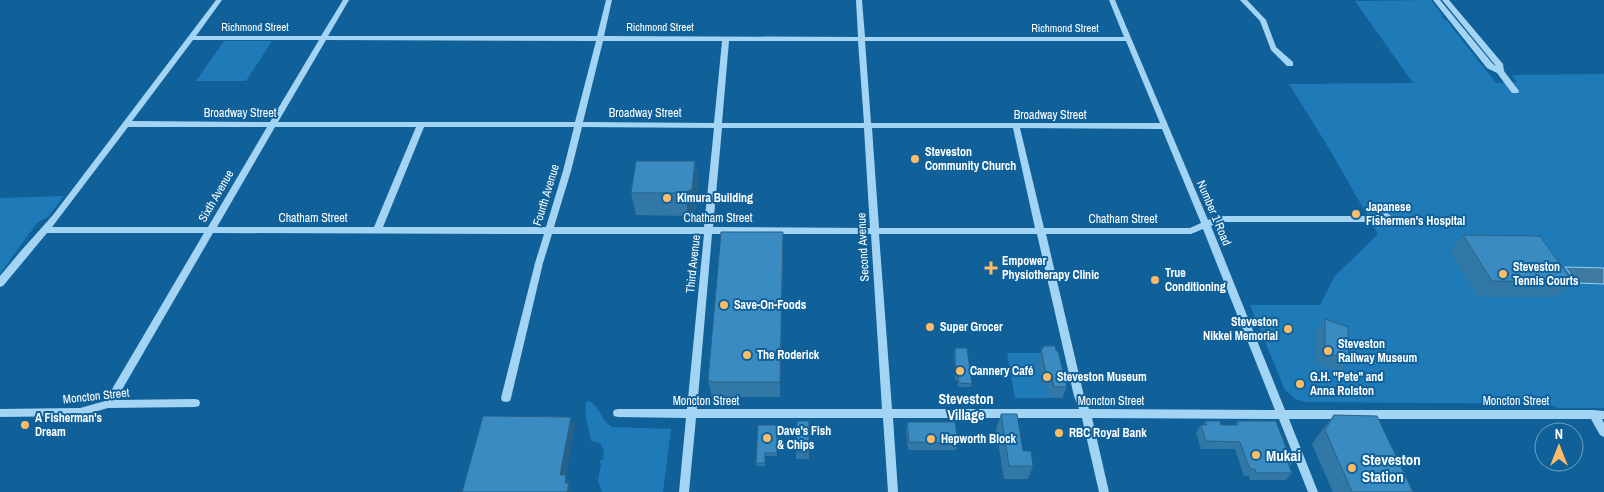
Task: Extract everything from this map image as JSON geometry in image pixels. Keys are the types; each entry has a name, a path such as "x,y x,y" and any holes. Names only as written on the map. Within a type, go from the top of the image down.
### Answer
{"street":[{"path":"0,284 23,254 45,230 220,0"},
{"name":"Sixth Avenue","path":"108,404 346,0"},
{"name":"Fourth Avenue","path":"506,398 548,230 567,171 609,0"},
{"name":"Second Avenue","path":"859,0 893,492"},
{"name":"Number 1 Road","path":"1112,0 1163,126 1206,225 1314,492"},
{"path":"1243,0 1263,20 1273,48 1290,64"},
{"path":"1436,0 1490,66 1500,71 1515,91"},
{"path":"1445,0 1500,66 1500,71"},
{"name":"Richmond Street","path":"191,38 1128,39"},
{"name":"Third Avenue","path":"684,492 726,38"},
{"name":"Broadway Street","path":"126,124 1163,126"},
{"path":"377,230 421,124"},
{"path":"1016,126 1079,396 1086,414 1104,492"},
{"name":"Chatham Street","path":"45,230 1191,231 1218,219 1372,219 1387,216"},
{"name":"Moncton Street","path":"0,413 80,412 108,404 194,403"},
{"name":"Moncton Street","path":"618,413 1604,414"},
{"path":"1593,414 1604,432"}],"shaded area":[{"path":"1431,0 1443,16 1441,17 1447,21 1496,83 1517,82 1512,75 1604,74 1604,408 1558,408 1547,404 1306,402 1295,399 1285,390 1250,305 1320,305 1335,276 1378,234 1330,150 1289,84 1413,83 1355,1"},
{"path":"224,41 272,41 246,81 196,81"},
{"path":"64,196 48,217 37,223 0,274 0,198"},
{"path":"1565,267 1604,268 1604,284 1577,283"},
{"path":"1007,353 1053,353 1063,398 1015,398"},
{"path":"589,401 596,407 606,422 613,427 671,429 663,492 602,492 598,481 601,464 599,461 603,459 604,451 600,443 591,441 586,412 586,402"}],"building":[{"path":"636,161 695,161 692,189 685,193 631,193"},
{"name":"The Roderick","path":"721,232 783,232 780,382 713,382 708,380"},
{"path":"1463,235 1540,236 1573,282 1492,281"},
{"path":"1325,319 1348,327 1349,360 1325,352"},
{"path":"1043,346 1055,346 1056,351 1058,351 1067,387 1054,387 1051,374 1046,374 1041,349 1043,349"},
{"name":"Cannery Café","path":"955,348 967,348 972,384 959,383 958,376 956,376"},
{"path":"1001,414 1017,414 1023,451 1031,451 1033,466 1009,466"},
{"path":"1334,415 1377,416 1413,492 1352,492 1325,430"},
{"path":"483,416 571,417 560,475 566,475 565,483 569,483 567,492 462,492"},
{"path":"797,421 809,421 809,452 796,452"},
{"name":"Mukai","path":"1205,421 1220,421 1221,425 1238,425 1237,421 1276,421 1292,463 1288,463 1292,473 1256,473 1255,469 1250,469 1240,442 1206,441 1201,425 1207,425"},
{"name":"Hepworth Block","path":"907,422 955,422 958,443 909,442"},
{"name":"Dave's Fish & Chips","path":"758,425 777,425 777,453 765,453 765,463 756,463"}],"place":[{"name":"Steveston Community Church","path":"915,159"},
{"name":"Kimura Building","path":"667,198"},
{"name":"Japanese Fishermen's Hospital","path":"1356,214"},
{"name":"Empower Physiotherapy Clinic","path":"991,268"},
{"name":"Steveston Tennis Courts","path":"1503,274"},
{"name":"True Conditioning","path":"1155,280"},
{"name":"Save-On-Foods","path":"724,305"},
{"name":"Super Grocer","path":"930,327"},
{"name":"Steveston Nikkei Memorial","path":"1288,329"},
{"name":"Steveston Railway Museum","path":"1328,351"},
{"name":"The Roderick","path":"747,355"},
{"name":"Cannery Café","path":"960,371"},
{"name":"Steveston Museum","path":"1047,377"},
{"name":"G.H. \"Pete\" and Anna Rolston","path":"1300,384"},
{"name":"A Fisherman's Dream","path":"25,425"},
{"name":"RBC Royal Bank","path":"1059,433"},
{"name":"Dave's Fish & Chips","path":"767,438"},
{"name":"Hepworth Block","path":"931,439"},
{"name":"Mukai","path":"1256,455"},
{"name":"Steveston Station","path":"1352,468"}],"district":[{"name":"Steveston Village","path":"966,408"}]}
